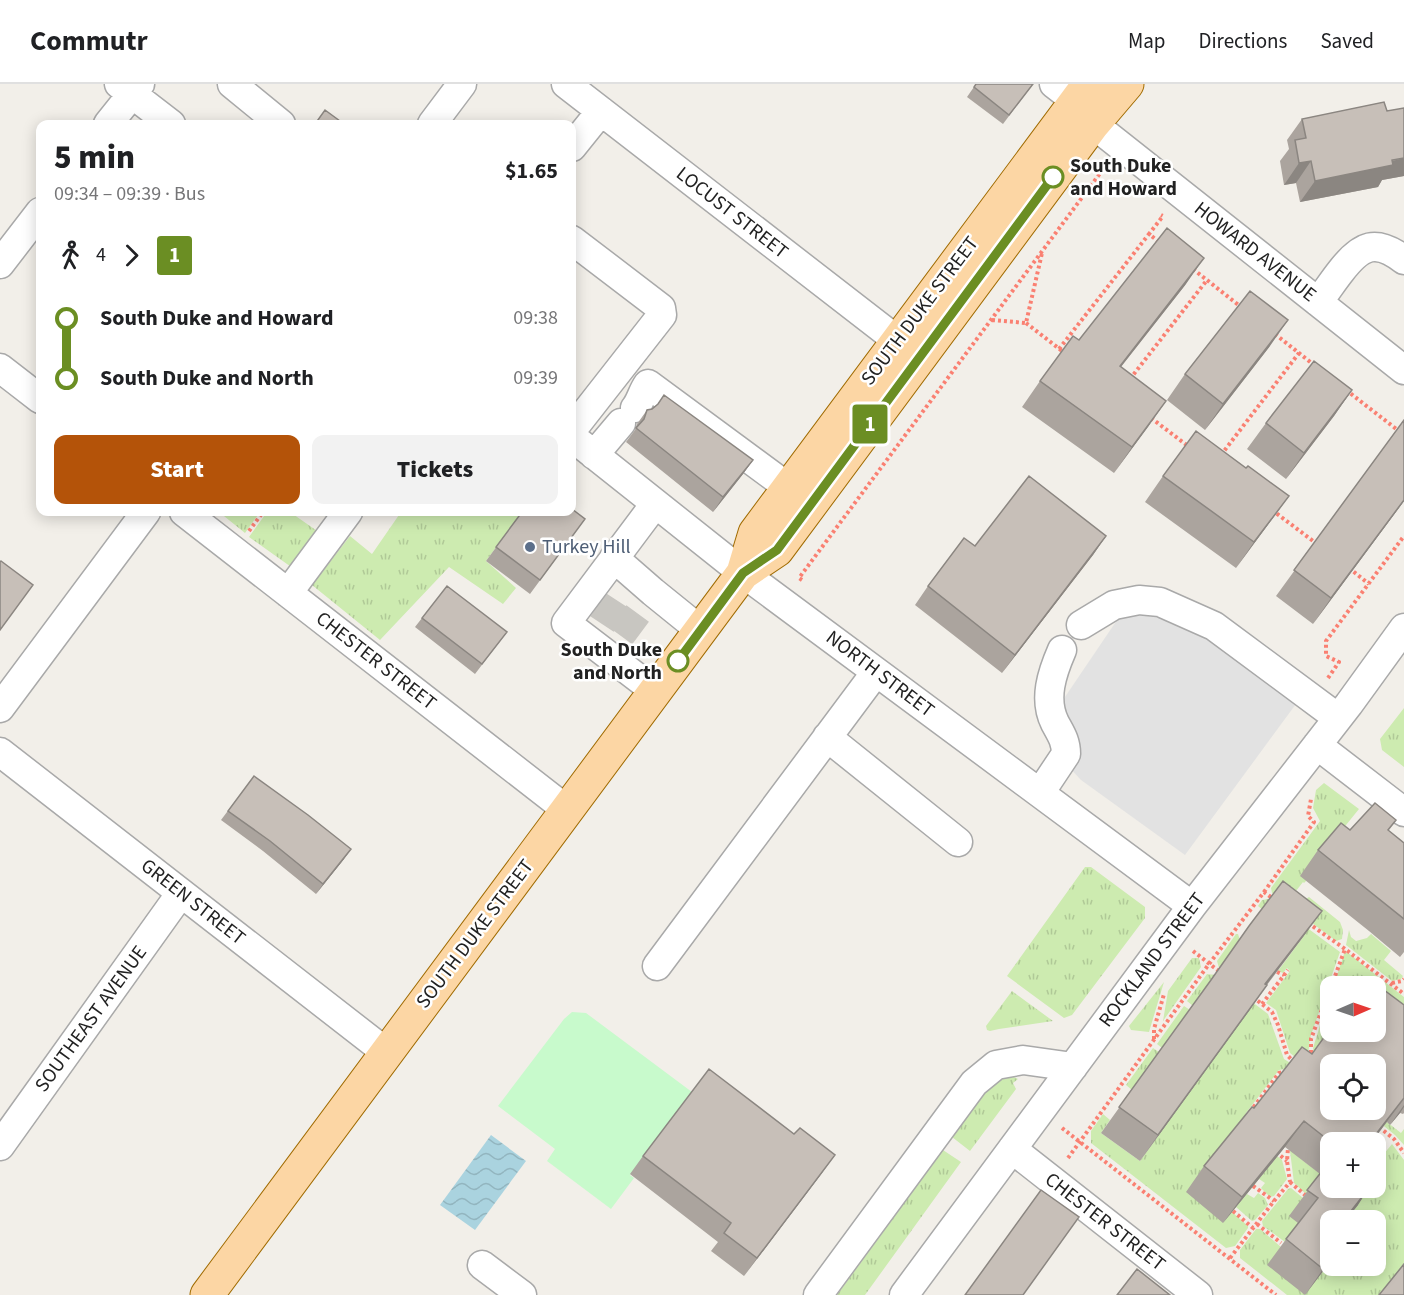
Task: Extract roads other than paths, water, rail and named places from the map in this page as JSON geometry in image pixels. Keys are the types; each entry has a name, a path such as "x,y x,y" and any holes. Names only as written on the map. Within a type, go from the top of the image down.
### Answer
{"main road":[{"name":"SOUTH DUKE STREET","path":"743,573 755,533 1078,98 1127,84"},
{"name":"SOUTH DUKE STREET","path":"207,1295 743,573 777,550 1078,98"}],"street":[{"path":"232,84 276,120"},
{"path":"435,120 462,84"},
{"name":"LOCUST STREET","path":"566,84 898,341"},
{"path":"110,120 130,87 167,120"},
{"name":"HOWARD AVENUE","path":"1078,98 1318,302 1404,370"},
{"path":"576,142 600,111"},
{"path":"0,264 36,217"},
{"path":"576,243 661,308 662,315 579,442"},
{"path":"1318,302 1352,257 1362,250 1372,247 1382,248 1394,252 1404,260"},
{"path":"0,368 36,396"},
{"path":"579,442 626,392 637,402 789,488"},
{"path":"579,442 637,402"},
{"name":"NORTH STREET","path":"579,442 743,573 1192,906"},
{"path":"655,504 633,586 566,623 605,639 655,691"},
{"path":"0,708 143,516"},
{"name":"CHESTER STREET","path":"189,516 567,810"},
{"path":"288,593 345,516"},
{"path":"633,586 700,630"},
{"path":"1081,625 1114,605 1139,600 1160,602 1214,626 1338,718"},
{"name":"ROCKLAND STREET","path":"904,1295 1192,906 1338,718 1404,628"},
{"path":"1040,793 1066,754 1064,739 1050,712 1049,689 1054,668 1062,650"},
{"path":"657,966 876,672"},
{"path":"828,737 958,842"},
{"path":"1317,745 1404,812"},
{"name":"GREEN STREET","path":"0,752 387,1053"},
{"name":"SOUTHEAST AVENUE","path":"0,1146 181,893"},
{"path":"818,1295 974,1083 996,1065 1023,1060 1072,1067"},
{"name":"CHESTER STREET","path":"1012,1149 1198,1295"},
{"path":"482,1265 522,1295"}],"water":[{"path":"491,1135 526,1161 475,1230 440,1205"}],"tunnel":[{"path":"602,624 621,595"},
{"path":"621,636 641,609"}],"place":[{"name":"South Duke and Howard","path":"1053,177"},
{"name":"Turkey Hill","path":"530,547"},
{"name":"South Duke and North","path":"678,661"}]}
